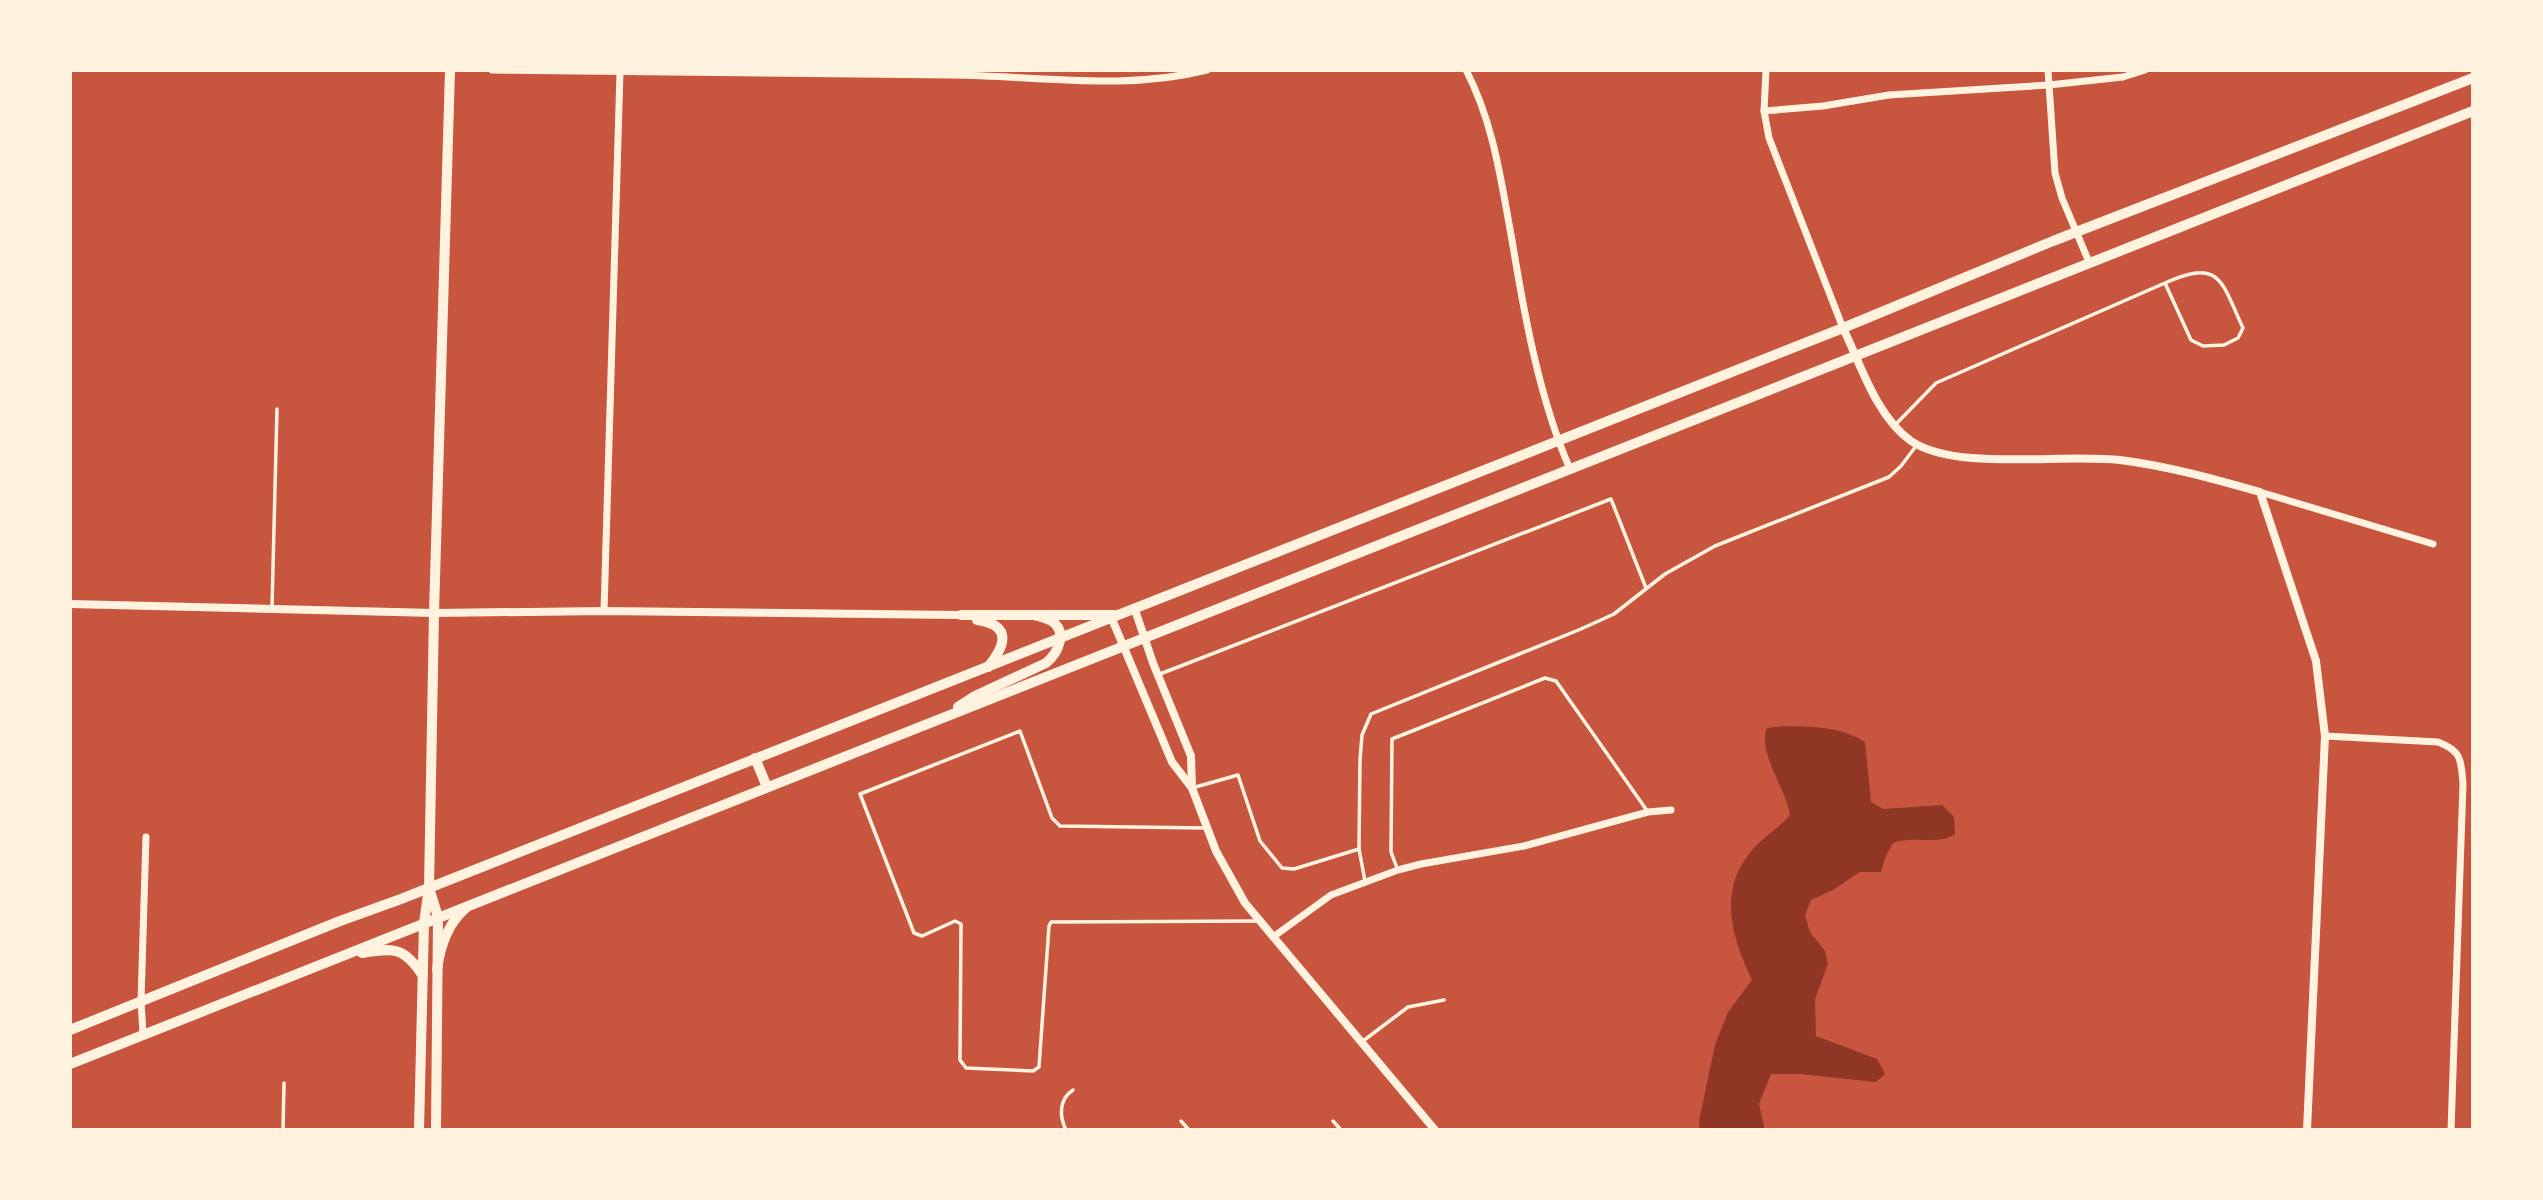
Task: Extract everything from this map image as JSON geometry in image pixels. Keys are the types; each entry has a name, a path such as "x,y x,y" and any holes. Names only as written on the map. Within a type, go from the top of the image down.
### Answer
{"main road":[{"path":"419,1130 424,923 429,888 433,613 450,70"},
{"path":"70,1030 327,926 1135,610 2077,232 2473,78"},
{"path":"70,1064 2473,111"},
{"path":"961,615 1117,617"},
{"path":"961,615 989,622 1003,635 1003,646 987,668"},
{"path":"941,719 975,696 1046,663 1055,656 1060,639 1052,621 1034,615"},
{"path":"755,758 767,788"},
{"path":"429,888 438,917 436,1130"},
{"path":"437,971 447,932 458,915 471,904"},
{"path":"339,957 382,949 395,950 412,960 423,976"},
{"path":"421,1050 437,1050"}],"street":[{"path":"492,70 954,75 1107,81 1157,79 1207,70"},
{"path":"1466,70 1495,146 1521,294 1558,441 1570,469"},
{"path":"1766,70 1764,111 1769,138 1843,328 1884,412 1894,426 1917,444 1931,451 1959,458 2118,460 2172,468 2433,544"},
{"path":"2049,70 2055,173 2062,198 2090,262"},
{"path":"1764,111 1823,106 1889,95 2049,85 2123,76 2145,70"},
{"path":"604,611 620,72"},
{"path":"2260,492 2316,661 2325,736 2307,1130"},
{"path":"70,604 433,613 604,611 961,615"},
{"path":"1135,610 1191,756 1192,788 1206,828 1245,903 1435,1130"},
{"path":"1117,617 1124,647 1172,762 1192,788"},
{"path":"2325,736 2438,742 2452,747 2461,762 2451,1130"},
{"path":"1273,937 1331,895 1398,870 1524,846 1648,812 1671,810"},
{"path":"144,1034 141,1001 146,837"}],"lane":[{"path":"1894,426 1937,383 2165,283 2186,274 2202,271 2212,273 2224,287 2243,328 2238,338 2224,345 2203,346 2191,340 2165,283"},
{"path":"272,609 277,409"},
{"path":"1366,883 1359,849 1362,735 1371,715 1614,614 1665,574 1716,546 1888,477 1901,466 1917,444"},
{"path":"1158,675 1611,499 1646,588"},
{"path":"1398,870 1391,852 1392,739 1545,678 1556,681 1648,812"},
{"path":"1206,828 1060,825 1052,818 1020,731 860,794 914,933 922,936 955,921 961,924 960,1060 966,1068 1033,1071 1039,1067 1051,922 1260,921"},
{"path":"1192,788 1238,775 1260,841 1282,868 1294,869 1359,849"},
{"path":"1361,1042 1402,1010 1444,1000"},
{"path":"283,1130 284,1083"},
{"path":"1066,1130 1062,1105 1065,1096 1073,1090"},
{"path":"1181,1121 1189,1130"},
{"path":"1333,1121 1341,1130"}],"shaded area":[{"path":"1785,726 1836,730 1865,742 1871,802 1883,809 1942,805 1954,817 1955,834 1948,838 1893,843 1881,872 1860,872 1833,890 1811,900 1805,915 1810,932 1825,951 1828,964 1815,999 1816,1036 1877,1059 1885,1074 1876,1082 1800,1074 1771,1074 1759,1104 1765,1130 1700,1130 1699,1121 1715,1045 1728,1012 1752,980 1738,947 1731,913 1735,879 1742,863 1754,848 1790,815 1769,759 1765,738 1767,728"}]}
